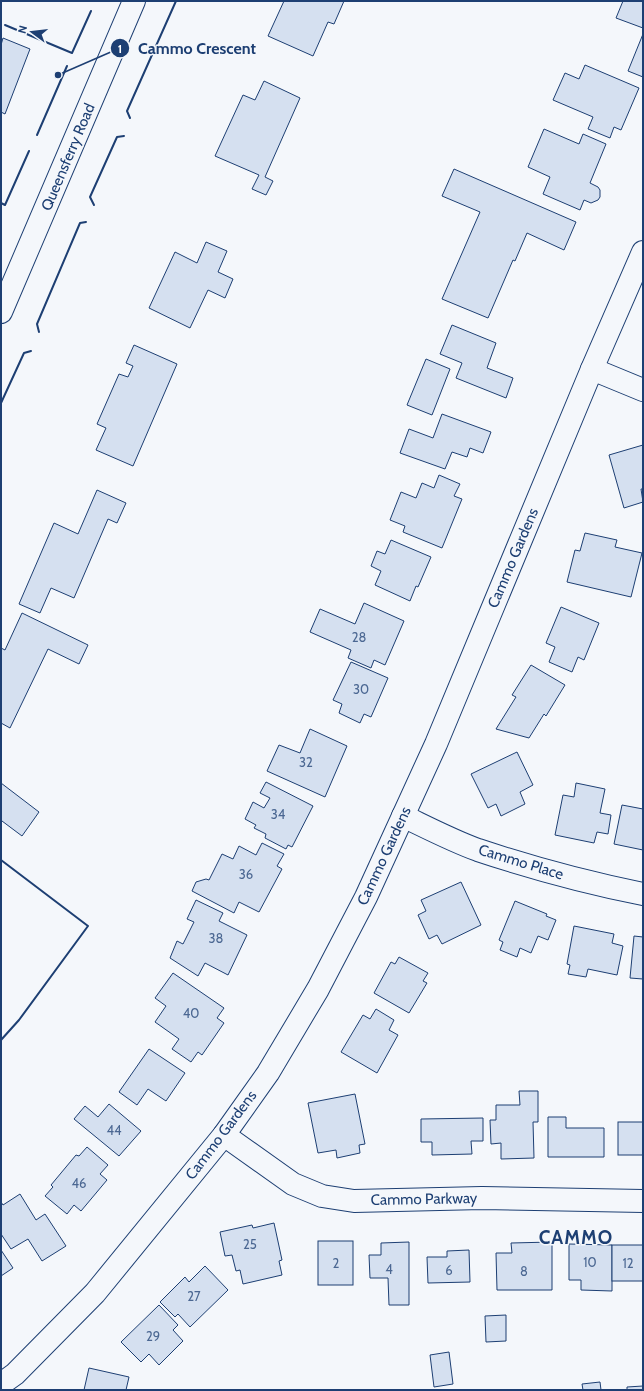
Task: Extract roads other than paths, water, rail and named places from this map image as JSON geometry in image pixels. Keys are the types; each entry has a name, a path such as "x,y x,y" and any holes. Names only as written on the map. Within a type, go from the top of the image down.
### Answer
{"street":[{"name":"Queensferry Road","path":"1,312 134,1"},
{"name":"Cammo Gardens","path":"14,1383 95,1293 224,1135 268,1073 318,989 366,897 439,737 592,368 643,252"},
{"path":"592,368 643,390"},
{"name":"Cammo Place","path":"403,816 484,851 531,866 643,894"},
{"name":"Cammo Parkway","path":"224,1135 293,1184 322,1196 354,1201 482,1198 643,1200"}],"place":[{"name":"Cammo Crescent","path":"58,75"}],"district":[{"name":"CAMMO","path":"576,1237"}]}
